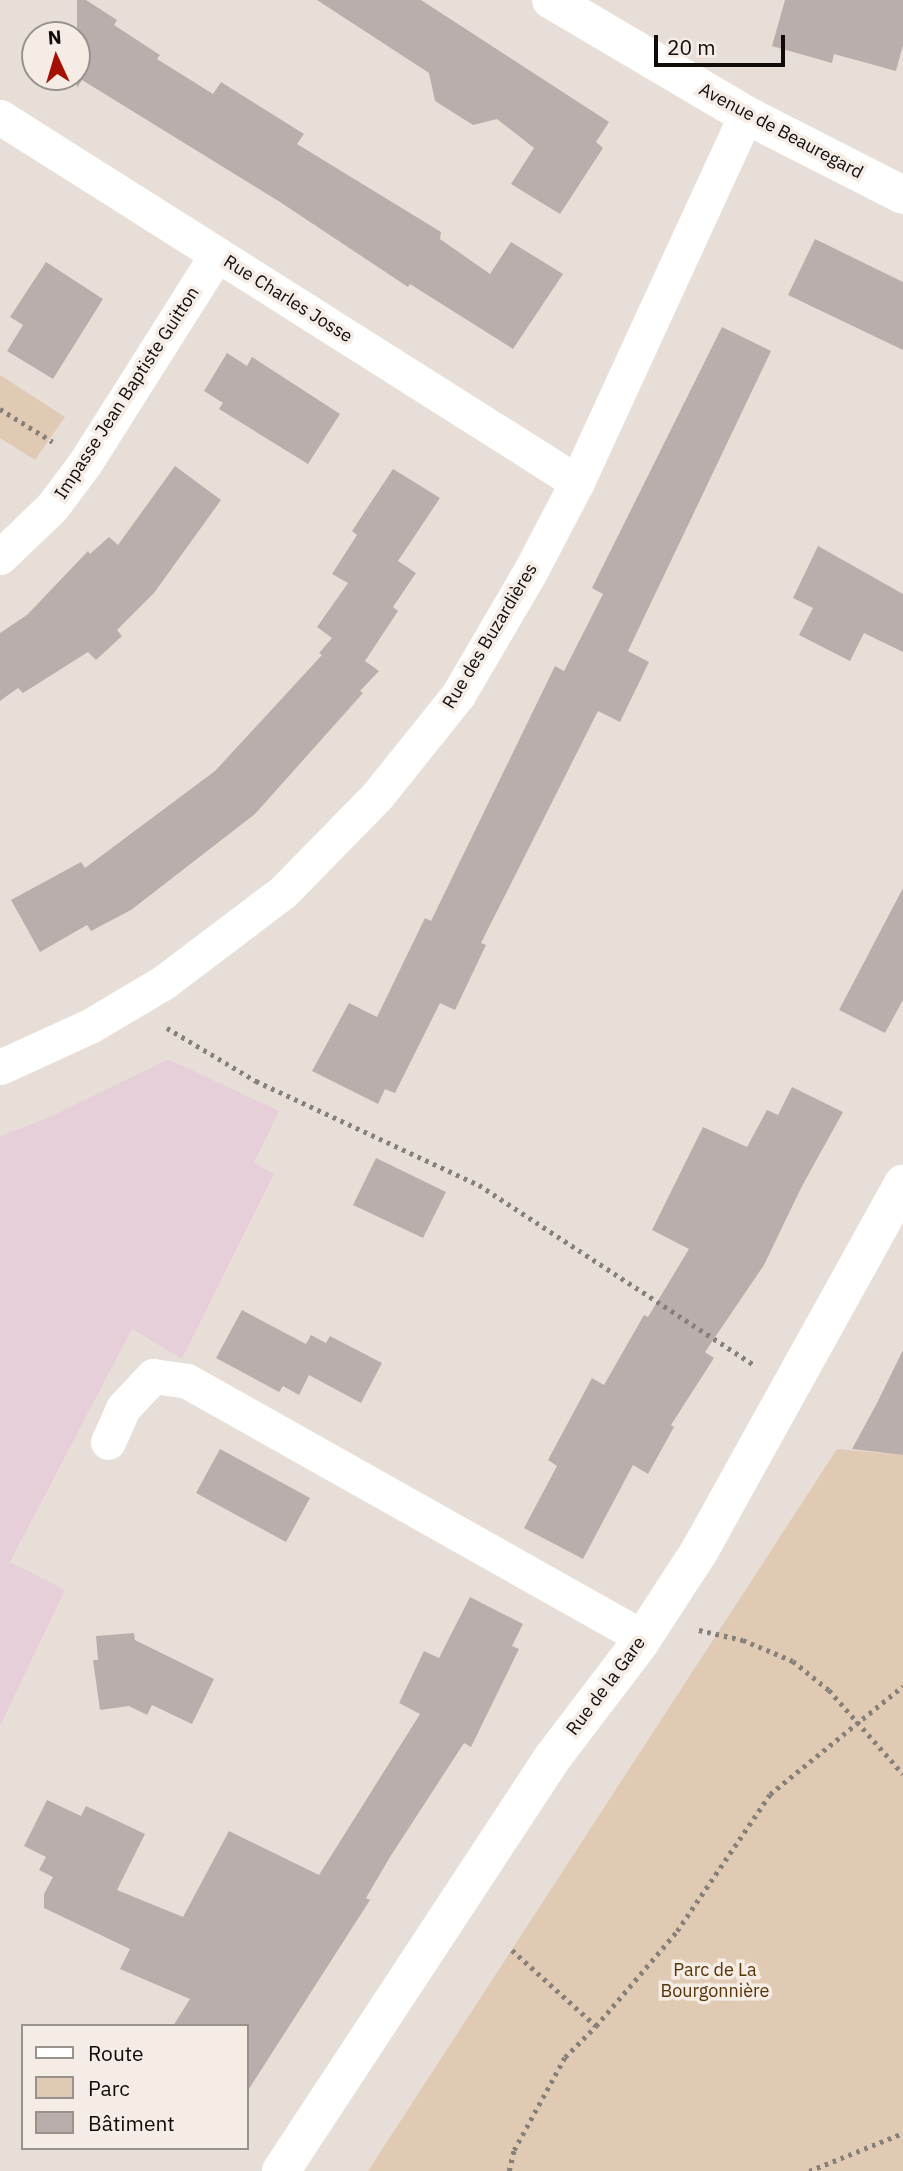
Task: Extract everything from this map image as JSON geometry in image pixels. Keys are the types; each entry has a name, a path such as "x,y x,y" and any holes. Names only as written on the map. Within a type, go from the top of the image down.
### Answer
{"street":[{"name":"Avenue de Beauregard","path":"551,0 746,115 903,195"},
{"name":"Rue des Buzardières","path":"0,1067 90,1026 127,1005 225,939 283,892 377,796 458,695 531,570 576,482 746,115"},
{"name":"Rue Charles Josse","path":"0,117 576,482"},
{"name":"Impasse Jean Baptiste Guitton","path":"0,557 52,507 86,463 217,254"},
{"name":"Rue de la Gare","path":"281,2171 553,1757 651,1626 700,1550 903,1184"},
{"path":"108,1441 123,1408 153,1376 187,1381 651,1626"}],"path":[{"path":"0,409 86,463"},
{"path":"127,1005 256,1081 480,1185 789,1388"},
{"path":"651,1626 687,1628 743,1640 793,1661 829,1690 903,1774"},
{"path":"509,2171 514,2150 565,2057 596,2026 677,1931 770,1794 903,1686"},
{"path":"512,1950 596,2026"},
{"path":"809,2171 903,2133"}],"shaded area":[{"path":"168,1059 279,1111 254,1163 274,1174 182,1359 132,1329 10,1562 65,1590 0,1726 0,1136 50,1117"}],"green space":[{"path":"0,375 65,417 35,460 0,438"},
{"name":"Parc de La Bourgonnière","path":"837,1449 903,1455 903,2171 368,2171"}],"building":[{"path":"77,0 86,0 117,20 114,25 160,55 157,59 213,94 221,82 304,134 297,144 441,232 440,239 490,274 511,242 563,274 513,349 410,284 408,287 280,202 91,86 91,21 77,21"},
{"path":"317,0 421,0 609,122 596,142 603,148 560,214 511,184 534,148 497,119 473,125 435,101 429,73"},
{"path":"785,0 903,0 903,45 896,71 834,54 832,63 772,46"},
{"path":"815,239 903,282 903,350 788,295"},
{"path":"46,262 103,299 53,379 7,351 23,325 10,317"},
{"path":"722,327 771,351 628,651 649,662 620,722 598,711 481,943 486,945 455,1010 440,1003 395,1093 385,1089 378,1104 312,1071 349,1003 377,1017 425,918 431,921 555,666 564,671 603,594 592,588"},
{"path":"227,353 247,366 252,357 340,414 308,464 219,409 223,403 204,391"},
{"path":"175,466 221,500 154,593 117,630 122,636 96,660 88,652 23,693 18,688 0,701 0,633 27,615 88,551 90,554 109,537 118,545"},
{"path":"393,469 440,498 398,561 416,573 393,607 398,611 365,661 379,671 360,691 363,693 255,814 131,910 91,931 87,925 40,952 11,900 81,862 85,868 215,771 322,655 319,653 332,638 317,627 348,583 332,574 357,535 352,531"},
{"path":"818,546 903,594 903,652 864,633 850,661 799,635 813,608 793,598"},
{"path":"903,888 903,1000 885,1033 839,1010"},
{"path":"792,1087 843,1112 802,1186 764,1265 705,1352 714,1358 671,1425 674,1427 648,1474 633,1465 583,1559 524,1528 557,1466 548,1460 592,1378 604,1385 644,1315 648,1317 689,1249 652,1230 703,1127 747,1147 767,1110 778,1115"},
{"path":"376,1158 446,1192 423,1238 353,1205"},
{"path":"242,1310 306,1344 311,1335 326,1343 330,1336 382,1363 361,1403 309,1375 299,1395 283,1386 279,1392 216,1358"},
{"path":"903,1350 903,1455 852,1449 877,1403"},
{"path":"220,1449 310,1498 286,1542 196,1493"},
{"path":"470,1597 523,1624 512,1646 519,1649 471,1747 464,1743 390,1857 366,1898 370,1900 248,2090 248,2024 174,2024 190,1999 120,1969 130,1949 44,1908 44,1894 53,1877 39,1870 46,1857 24,1846 47,1800 81,1816 86,1806 145,1834 117,1890 183,1917 229,1831 319,1875 420,1714 399,1703 424,1651 439,1658"},
{"path":"134,1633 135,1640 214,1679 192,1724 152,1705 147,1715 129,1706 100,1710 93,1660 98,1660 96,1636"}]}
